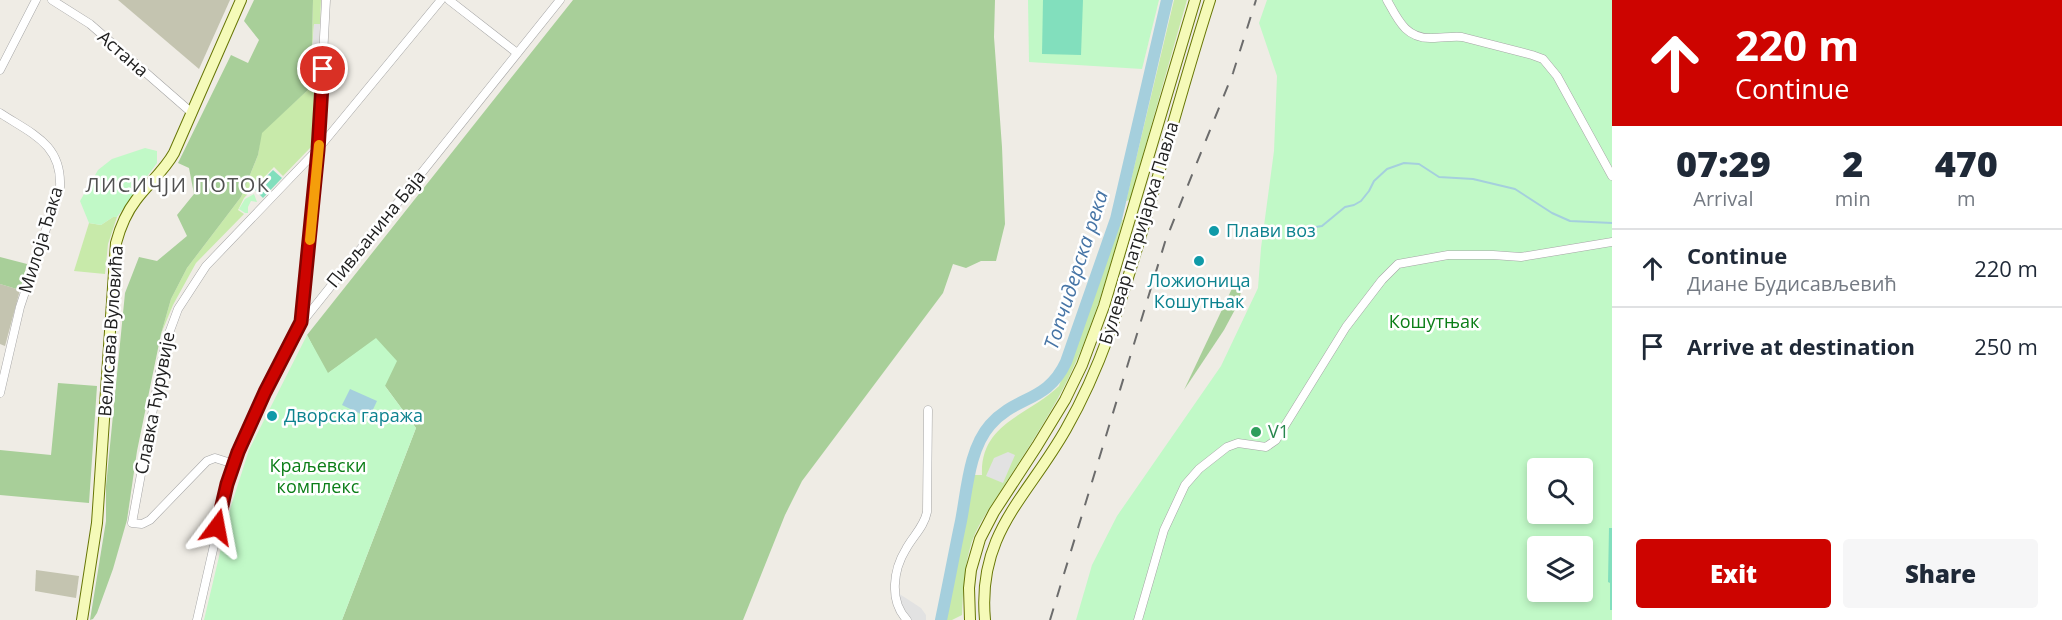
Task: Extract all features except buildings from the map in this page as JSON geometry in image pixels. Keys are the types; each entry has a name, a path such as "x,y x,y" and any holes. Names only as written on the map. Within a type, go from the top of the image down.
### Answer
{"main road":[{"name":"Велисава Вуловића","path":"82,620 97,523 116,243 129,210 168,163 241,0"},
{"name":"Булевар патријарха Павла","path":"970,620 971,570 980,539 994,512 1065,400 1082,365 1104,306 1195,0"},
{"name":"Булевар патријарха Павла","path":"985,620 985,582 993,547 1007,519 1066,430 1095,370 1119,310 1210,0"}],"street":[{"path":"0,70 36,0"},
{"name":"Астана","path":"52,0 90,24 192,113"},
{"path":"301,322 318,150 326,0"},
{"name":"Славка Ћурувије","path":"234,464 219,459 209,460 150,520 142,524 132,523 165,344 178,309 206,266 318,150 441,0"},
{"path":"449,0 517,53"},
{"name":"Пивљанина Баја","path":"197,620 227,484 265,392 301,322 560,0"},
{"path":"1387,0 1400,24 1411,34 1429,38 1462,37 1532,54 1543,59 1557,76 1612,176"},
{"name":"Милоја Ђака","path":"0,113 46,144 57,160 61,175 60,187 20,307 0,393"},
{"path":"1138,620 1167,522 1185,485 1199,468 1227,447 1238,443 1266,447 1276,440 1346,327 1382,280 1398,264 1448,255 1521,257 1612,242"},
{"path":"907,620 897,603 895,586 902,555 924,523 927,512 928,410"}],"shaded area":[{"path":"118,0 230,0 199,69"},
{"path":"314,24 320,24 318,54 312,53"},
{"path":"0,284 20,290 5,346 0,344"},
{"path":"1008,452 1015,455 1003,483 986,476 994,458"},
{"path":"36,570 79,576 76,598 35,591"},
{"path":"895,591 921,608 926,615 926,620 910,620 901,612"}],"green space":[{"path":"254,0 313,0 311,87 262,133 258,155 241,197 187,268 171,299 161,334 137,451 127,520 97,613 90,620 106,521 106,486 125,293 139,257 157,261 187,236 177,215 194,194 189,168 178,163 231,55 248,63 259,40 244,21"},
{"path":"313,0 321,0 320,24 314,24 312,53 318,54 311,147 283,176 274,167 244,198 238,210 244,214 196,263 173,305 161,334 171,299 187,268 241,197 258,155 261,133 311,87"},
{"path":"573,0 995,0 994,37 1005,224 996,261 981,261 966,268 953,264 943,293 802,481 785,515 743,620 342,620 416,428 385,386 376,339 327,374 307,335"},
{"path":"1028,0 1159,0 1142,69 1029,62"},
{"path":"1043,0 1083,0 1081,55 1042,54"},
{"path":"1174,0 1187,0 1130,200 1126,201"},
{"name":"Кошутњак","path":"1267,0 1612,0 1612,620 1076,620 1092,565 1117,516 1221,366 1258,288 1274,151 1277,76 1259,23"},
{"path":"145,148 157,151 157,163 117,217 101,225 89,223 80,201 98,170 112,159"},
{"path":"273,170 282,178 263,198 254,189"},
{"path":"254,194 257,202 251,201 248,213 239,209 245,199"},
{"path":"117,217 108,244 105,274 74,271 89,223 101,225"},
{"path":"1119,219 1123,220 1106,281 1077,360 1046,419 976,531 966,565 962,615 952,620 944,620 973,475 982,475 983,457 997,432 1059,386"},
{"path":"0,257 27,264 20,290 0,284"},
{"path":"1245,275 1238,304 1224,330 1184,390 1237,278"},
{"name":"Краљевски комплекс","path":"307,335 328,373 376,338 397,361 385,386 416,428 342,620 204,620 231,506 249,450"},
{"path":"58,383 97,386 89,503 0,495 0,450 51,455"},
{"path":"1609,528 1612,528 1612,610 1610,610 1610,583 1608,582"}],"water":[{"path":"350,389 377,401 369,418 342,405"}],"waterway":[{"name":"Топчидерска река","path":"941,620 970,470 977,446 990,425 1000,415 1050,385 1066,362 1116,219 1167,0"},
{"path":"1291,231 1322,226 1345,207 1361,201 1374,181 1387,169 1404,163 1419,164 1439,177 1473,179 1515,189 1552,213 1570,221 1612,223"}],"railway":[{"path":"1050,620 1165,242 1233,73 1256,0"}],"slow traffic":[{"path":"310,240 319,145"}],"place":[{"name":"Плави воз","path":"1214,231"},
{"name":"Ложионица Кошутњак","path":"1199,261"},
{"name":"Дворска гаража","path":"272,416"},
{"name":"V1","path":"1256,432"}],"district":[{"name":"ЛИСИЧЈИ ПОТОК","path":"178,185"}],"route":[{"path":"217,527 227,484 238,452 265,392 301,322 318,150 323,69"}]}
